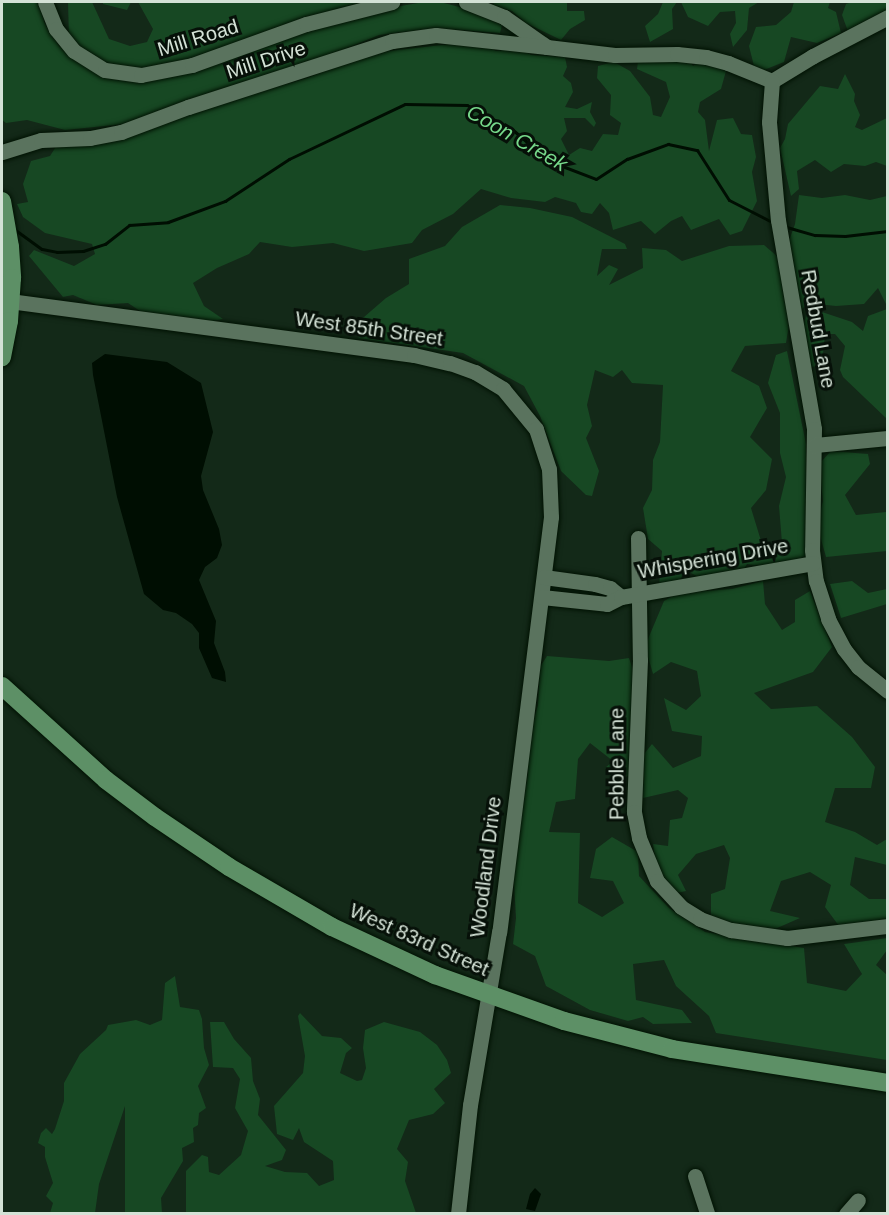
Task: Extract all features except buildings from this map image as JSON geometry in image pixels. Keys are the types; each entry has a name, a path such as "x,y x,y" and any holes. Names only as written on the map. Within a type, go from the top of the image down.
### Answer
{"main road":[{"path":"2,201 11,259 2,357"},
{"name":"West 83rd Street","path":"2,686 106,780 155,817 229,867 332,927 435,975 564,1021 672,1049 888,1083"}],"street":[{"name":"Mill Road","path":"45,2 56,29 74,51 105,70 141,75 192,65 306,24 392,2"},
{"path":"466,2 504,18 547,46 615,55 706,57 728,63 772,81 813,56 888,17"},
{"name":"Mill Drive","path":"2,152 41,140 90,138 122,132 188,106 392,41 436,35 547,46"},
{"name":"Redbud Lane","path":"772,81 769,135 780,225 815,446 813,563 828,619 835,635 858,667 888,691"},
{"name":"West 85th Street","path":"6,301 414,355 450,363 488,378 503,389 521,408 536,429 544,449 552,493 542,597"},
{"path":"815,446 888,438"},
{"name":"Pebble Lane","path":"638,538 640,660 634,812 639,838 651,871 667,894 681,907 710,923 765,936 809,937 888,926"},
{"name":"Whispering Drive","path":"542,597 607,604 621,597 813,563"},
{"name":"Whispering Drive","path":"544,577 595,584 610,588 621,597"},
{"name":"Woodland Drive","path":"458,1214 470,1105 490,996 542,597"},
{"path":"695,1176 708,1214"},
{"path":"846,1214 858,1200"}],"green space":[{"path":"2,2 39,2 45,24 59,46 91,69 126,79 383,9 424,2 440,2 471,10 502,25 500,33 436,28 379,35 315,61 124,124 65,130 27,120 6,123 2,120"},
{"path":"68,2 92,2 109,39 130,46 147,42 153,29 138,2 382,2 211,54 145,71 105,66 69,40"},
{"path":"103,2 131,2 127,10 103,4"},
{"path":"495,2 567,2 567,11 584,11 585,20 570,29 561,40 526,23 512,11 492,5"},
{"path":"663,2 677,2 672,9 673,29 650,42 645,26 658,14"},
{"path":"681,2 759,2 749,8 747,30 733,47 730,34 736,23 735,11 720,12 708,26 688,17"},
{"path":"794,2 830,2 828,8 836,12 841,33 817,43 791,37 784,62 764,70 754,66 749,46 756,27 776,25 791,12"},
{"path":"887,2 887,11 849,34 842,15 846,4"},
{"path":"451,44 484,45 496,51 521,48 531,55 565,57 567,67 563,76 571,83 573,92 565,107 577,109 592,102 590,112 596,123 594,127 585,118 564,118 567,131 561,139 569,155 580,148 592,151 603,134 618,135 621,123 610,115 611,95 597,78 598,66 614,62 630,71 650,97 653,115 661,117 670,97 666,82 637,69 638,61 688,58 693,66 701,59 726,71 721,89 700,102 698,112 705,120 709,151 717,120 733,118 741,134 752,135 756,157 752,172 757,201 742,231 730,235 719,219 691,230 682,216 671,221 655,234 641,221 613,230 609,213 600,203 592,214 581,212 576,203 555,197 545,202 511,198 481,189 453,214 422,230 412,243 364,251 333,243 292,247 260,242 249,254 217,268 193,283 204,306 223,319 207,322 143,313 128,303 97,305 73,295 63,297 29,256 34,250 74,266 95,254 92,244 45,233 23,217 17,204 28,202 23,184 31,161 50,156 57,145 216,105 307,78 371,53"},
{"path":"845,74 855,94 854,101 860,115 855,127 862,130 887,118 887,166 876,162 865,166 844,164 831,172 815,160 797,171 799,189 791,196 780,148 785,139 788,124 820,86 838,89"},
{"path":"799,195 822,198 845,195 870,200 887,196 887,306 878,288 864,304 836,306 808,303 801,310 786,249 795,224"},
{"path":"500,205 530,208 572,217 625,244 627,249 602,249 597,276 609,265 618,269 609,285 643,268 642,248 666,250 682,261 729,246 764,245 778,257 790,319 786,343 745,346 731,371 759,386 767,408 750,437 772,459 766,490 751,508 762,544 782,543 779,506 786,477 780,453 780,413 768,383 776,355 787,351 806,444 806,558 761,566 747,564 742,572 699,577 687,571 675,585 659,585 662,551 648,539 643,508 652,490 653,460 660,442 663,385 632,383 622,370 613,377 595,370 587,405 592,426 586,438 599,471 592,496 586,495 561,471 540,416 524,386 463,353 359,338 351,323 364,317 386,298 409,284 409,259 445,246 462,227"},
{"path":"887,309 887,419 843,377 840,370 845,346 835,334 825,334 822,365 811,367 805,358 802,333 807,311 819,311 852,322 863,331 868,316"},
{"path":"831,451 868,454 870,464 845,495 856,515 886,512 887,474 887,551 826,557 817,525 823,501 819,464"},
{"path":"763,581 765,604 782,630 795,622 795,600 810,591 832,647 813,672 754,693 771,709 817,706 852,737 875,767 871,788 835,788 825,822 855,832 877,845 887,839 887,865 855,857 850,885 869,899 887,899 887,922 839,926 825,907 831,885 810,872 781,881 770,911 800,918 775,929 734,925 711,918 711,894 725,889 730,858 724,845 696,854 678,875 686,891 672,894 656,865 653,844 668,846 670,820 682,818 688,798 678,790 643,798 644,754 652,744 673,768 701,756 702,736 672,731 664,698 686,710 701,696 697,671 671,662 653,674 645,646 664,601 678,593 732,589"},
{"path":"852,581 868,593 887,589 887,604 841,618 830,584"},
{"path":"547,656 609,661 629,658 636,679 629,775 616,785 605,768 613,761 590,743 578,759 575,799 556,802 549,832 580,833 578,903 602,917 624,903 613,881 590,878 596,849 612,837 638,852 639,876 669,908 705,932 804,948 807,983 846,991 862,974 844,944 887,938 887,950 876,965 887,975 887,1060 716,1033 709,1016 676,986 664,960 633,964 636,1000 682,1010 692,1023 653,1024 643,1017 628,1021 590,1010 546,986 535,956 513,944 516,918 513,866 528,773 526,747 538,705 540,667"},
{"path":"175,976 180,1007 199,1010 202,1019 204,1048 209,1065 198,1086 206,1108 199,1113 198,1125 193,1128 194,1142 182,1148 183,1161 161,1198 162,1213 125,1213 125,1106 99,1184 95,1213 50,1213 53,1203 46,1196 53,1183 45,1157 45,1147 38,1143 41,1133 46,1128 52,1134 55,1129 64,1101 64,1083 80,1054 106,1030 108,1025 136,1020 150,1025 162,1020 165,983"},
{"path":"300,1013 322,1036 341,1038 352,1048 346,1053 340,1073 357,1081 362,1080 366,1068 363,1048 365,1030 384,1022 420,1032 437,1045 447,1060 451,1073 434,1089 445,1103 433,1114 409,1120 397,1149 408,1162 405,1181 416,1213 186,1213 186,1171 202,1155 208,1157 209,1172 219,1175 241,1155 248,1131 235,1108 240,1079 233,1068 213,1067 210,1022 224,1022 234,1039 251,1058 253,1081 260,1099 258,1115 286,1150 282,1160 265,1166 285,1172 307,1173 319,1186 334,1180 333,1161 304,1142 299,1128 293,1140 277,1134 274,1106 303,1073 305,1056 298,1016"}],"shaded area":[{"path":"105,354 167,362 201,383 213,432 201,476 203,490 219,529 222,545 217,558 205,567 199,580 216,621 214,643 225,672 226,682 212,678 199,648 199,633 192,624 176,613 163,610 144,594 117,497 93,375 92,363"},
{"path":"535,1188 541,1194 535,1211 526,1209 530,1194"}],"waterway":[{"name":"Coon Creek","path":"14,229 42,249 57,252 83,251 105,244 129,225 168,222 225,201 289,159 405,104 467,105 513,130 549,161 596,179 627,159 668,144 697,150 729,200 774,223"},
{"name":"Coon Creek","path":"783,226 815,235 845,236 888,231"}]}
